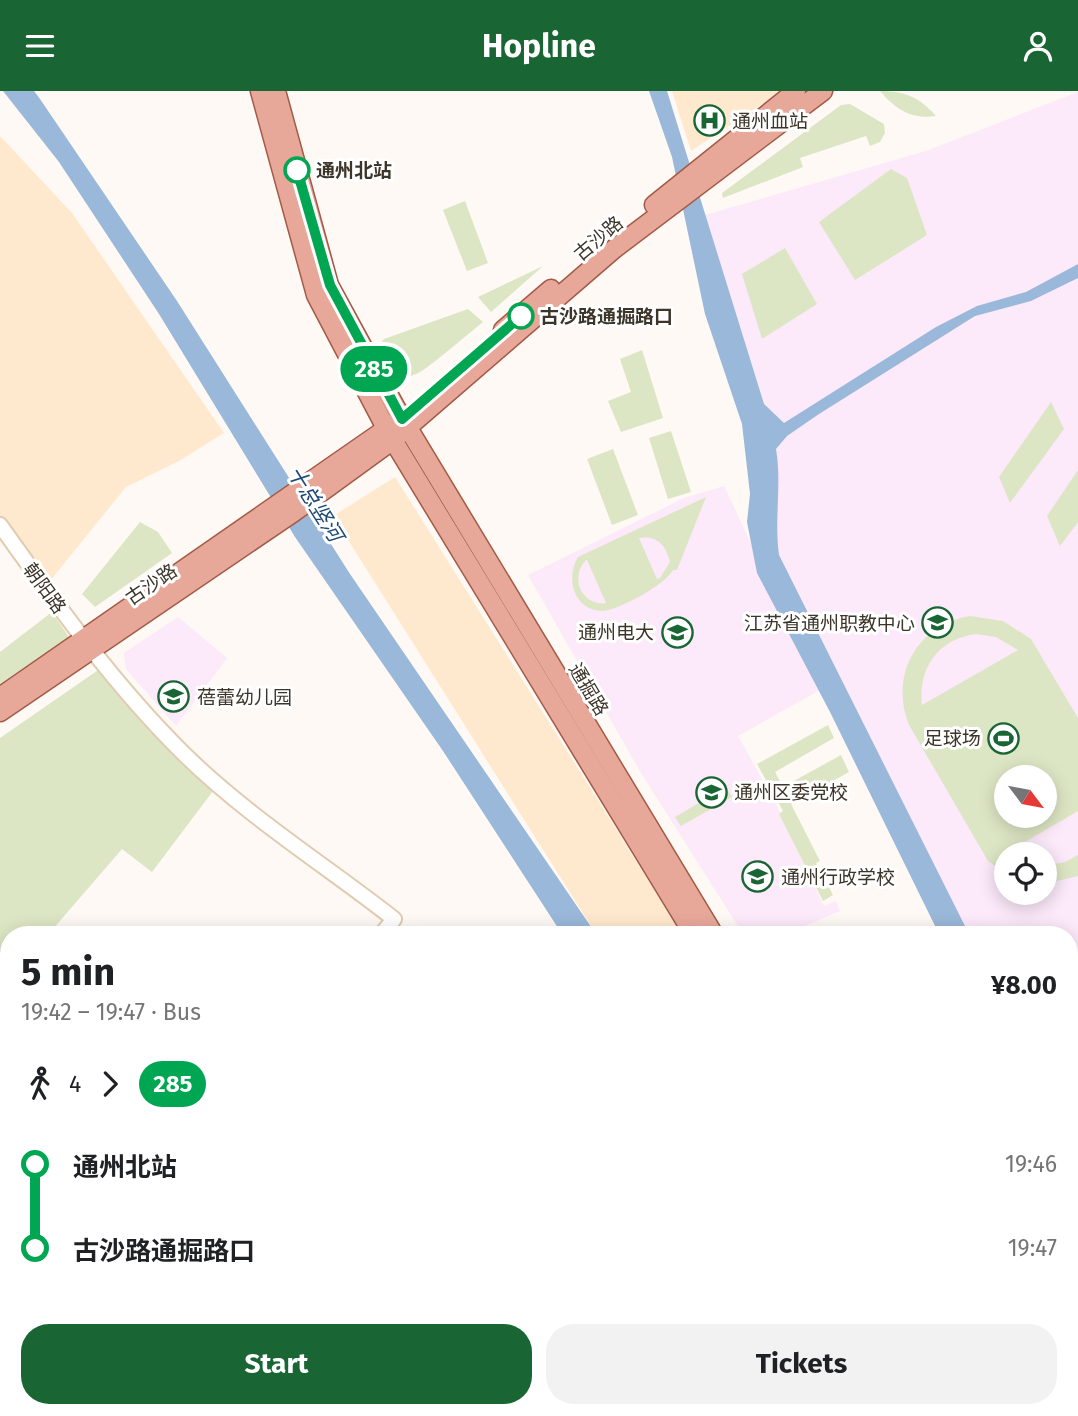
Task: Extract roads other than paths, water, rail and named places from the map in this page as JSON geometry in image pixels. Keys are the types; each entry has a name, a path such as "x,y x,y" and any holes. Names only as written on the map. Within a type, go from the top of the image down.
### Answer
{"main road":[{"name":"通掘路","path":"260,91 316,295 390,435 689,926"},
{"name":"通掘路","path":"276,91 330,285 405,423 709,926"},
{"name":"古沙路","path":"405,423 599,249 796,91"},
{"name":"古沙路","path":"0,712 87,646 390,435 614,249 823,91"},
{"name":"古沙路","path":"0,697 87,646"}],"street":[{"name":"朝阳路","path":"0,525 87,646 184,754 394,919 388,926"}],"water":[{"path":"3,91 34,91 40,99 177,301 350,574 591,926 557,926 443,751 295,537 159,314 59,162"},
{"path":"649,91 667,91 764,404 784,423 936,327 977,306 1026,292 1078,264 1078,278 1031,301 975,316 819,414 787,436 776,449 779,555 965,926 935,926 830,712 757,573 747,522 750,494 742,424 705,314 672,157"}],"place":[{"name":"通州血站","path":"709,121"},
{"name":"通州北站","path":"297,170"},
{"name":"古沙路通掘路口","path":"521,316"},
{"name":"江苏省通州职教中心","path":"938,623"},
{"name":"通州电大","path":"677,632"},
{"name":"蓓蕾幼儿园","path":"174,697"},
{"name":"足球场","path":"1004,738"},
{"name":"通州区委党校","path":"711,792"},
{"name":"通州行政学校","path":"758,877"}],"water label":[{"name":"十总竖河","path":"315,504"}]}
